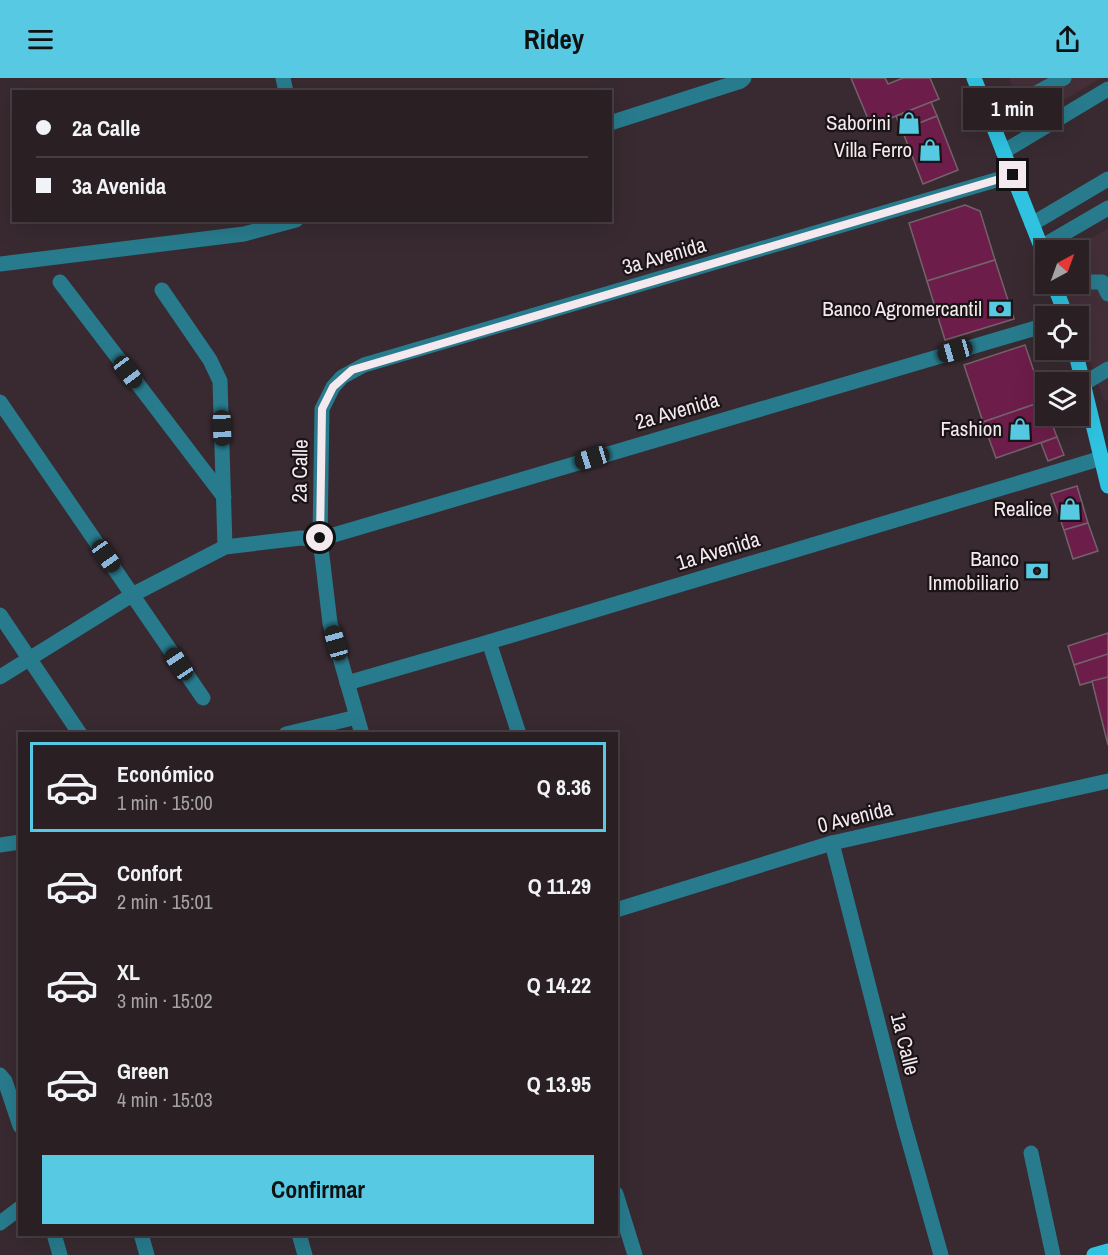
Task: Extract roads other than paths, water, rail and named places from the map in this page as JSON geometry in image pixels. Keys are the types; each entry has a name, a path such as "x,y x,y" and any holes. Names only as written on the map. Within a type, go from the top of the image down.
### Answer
{"main road":[{"path":"974,78 1038,240"},
{"path":"1089,407 1108,486"},
{"path":"1094,1255 1108,1251"}],"street":[{"path":"612,122 742,79"},
{"path":"990,118 1058,80"},
{"path":"1003,152 1108,89"},
{"name":"3a Avenida","path":"333,387 347,374 364,365 1013,175"},
{"path":"1032,224 1108,179"},
{"path":"1062,240 1108,208"},
{"path":"0,264 244,234 289,222"},
{"path":"60,282 224,497"},
{"path":"1089,283 1106,285"},
{"path":"0,677 132,595 225,547 220,381 210,360 162,290"},
{"name":"2a Avenida","path":"225,547 320,538 1035,328"},
{"path":"1089,380 1108,369"},
{"name":"2a Calle","path":"333,387 322,409 320,538 330,623 361,732"},
{"path":"0,402 203,698"},
{"name":"1a Avenida","path":"347,683 1102,458"},
{"path":"0,615 79,732"},
{"path":"489,642 518,732"},
{"path":"294,732 357,717"},
{"name":"0 Avenida","path":"618,909 832,843 1108,781"},
{"path":"0,845 18,842"},
{"name":"1a Calle","path":"832,843 901,1113 941,1255"},
{"path":"0,1075 5,1081 18,1120"},
{"path":"1031,1153 1053,1255"},
{"path":"618,1200 635,1255"},
{"path":"0,1223 18,1210"},
{"path":"55,1236 60,1255"},
{"path":"142,1236 147,1255"},
{"path":"299,1236 304,1255"}],"place":[{"name":"Saborini","path":"909,123"},
{"name":"Villa Ferro","path":"930,150"},
{"name":"Banco Agromercantil","path":"1000,309"},
{"name":"Fashion","path":"1020,429"},
{"name":"Realice","path":"1070,509"},
{"name":"Banco Inmobiliario","path":"1037,571"}]}
